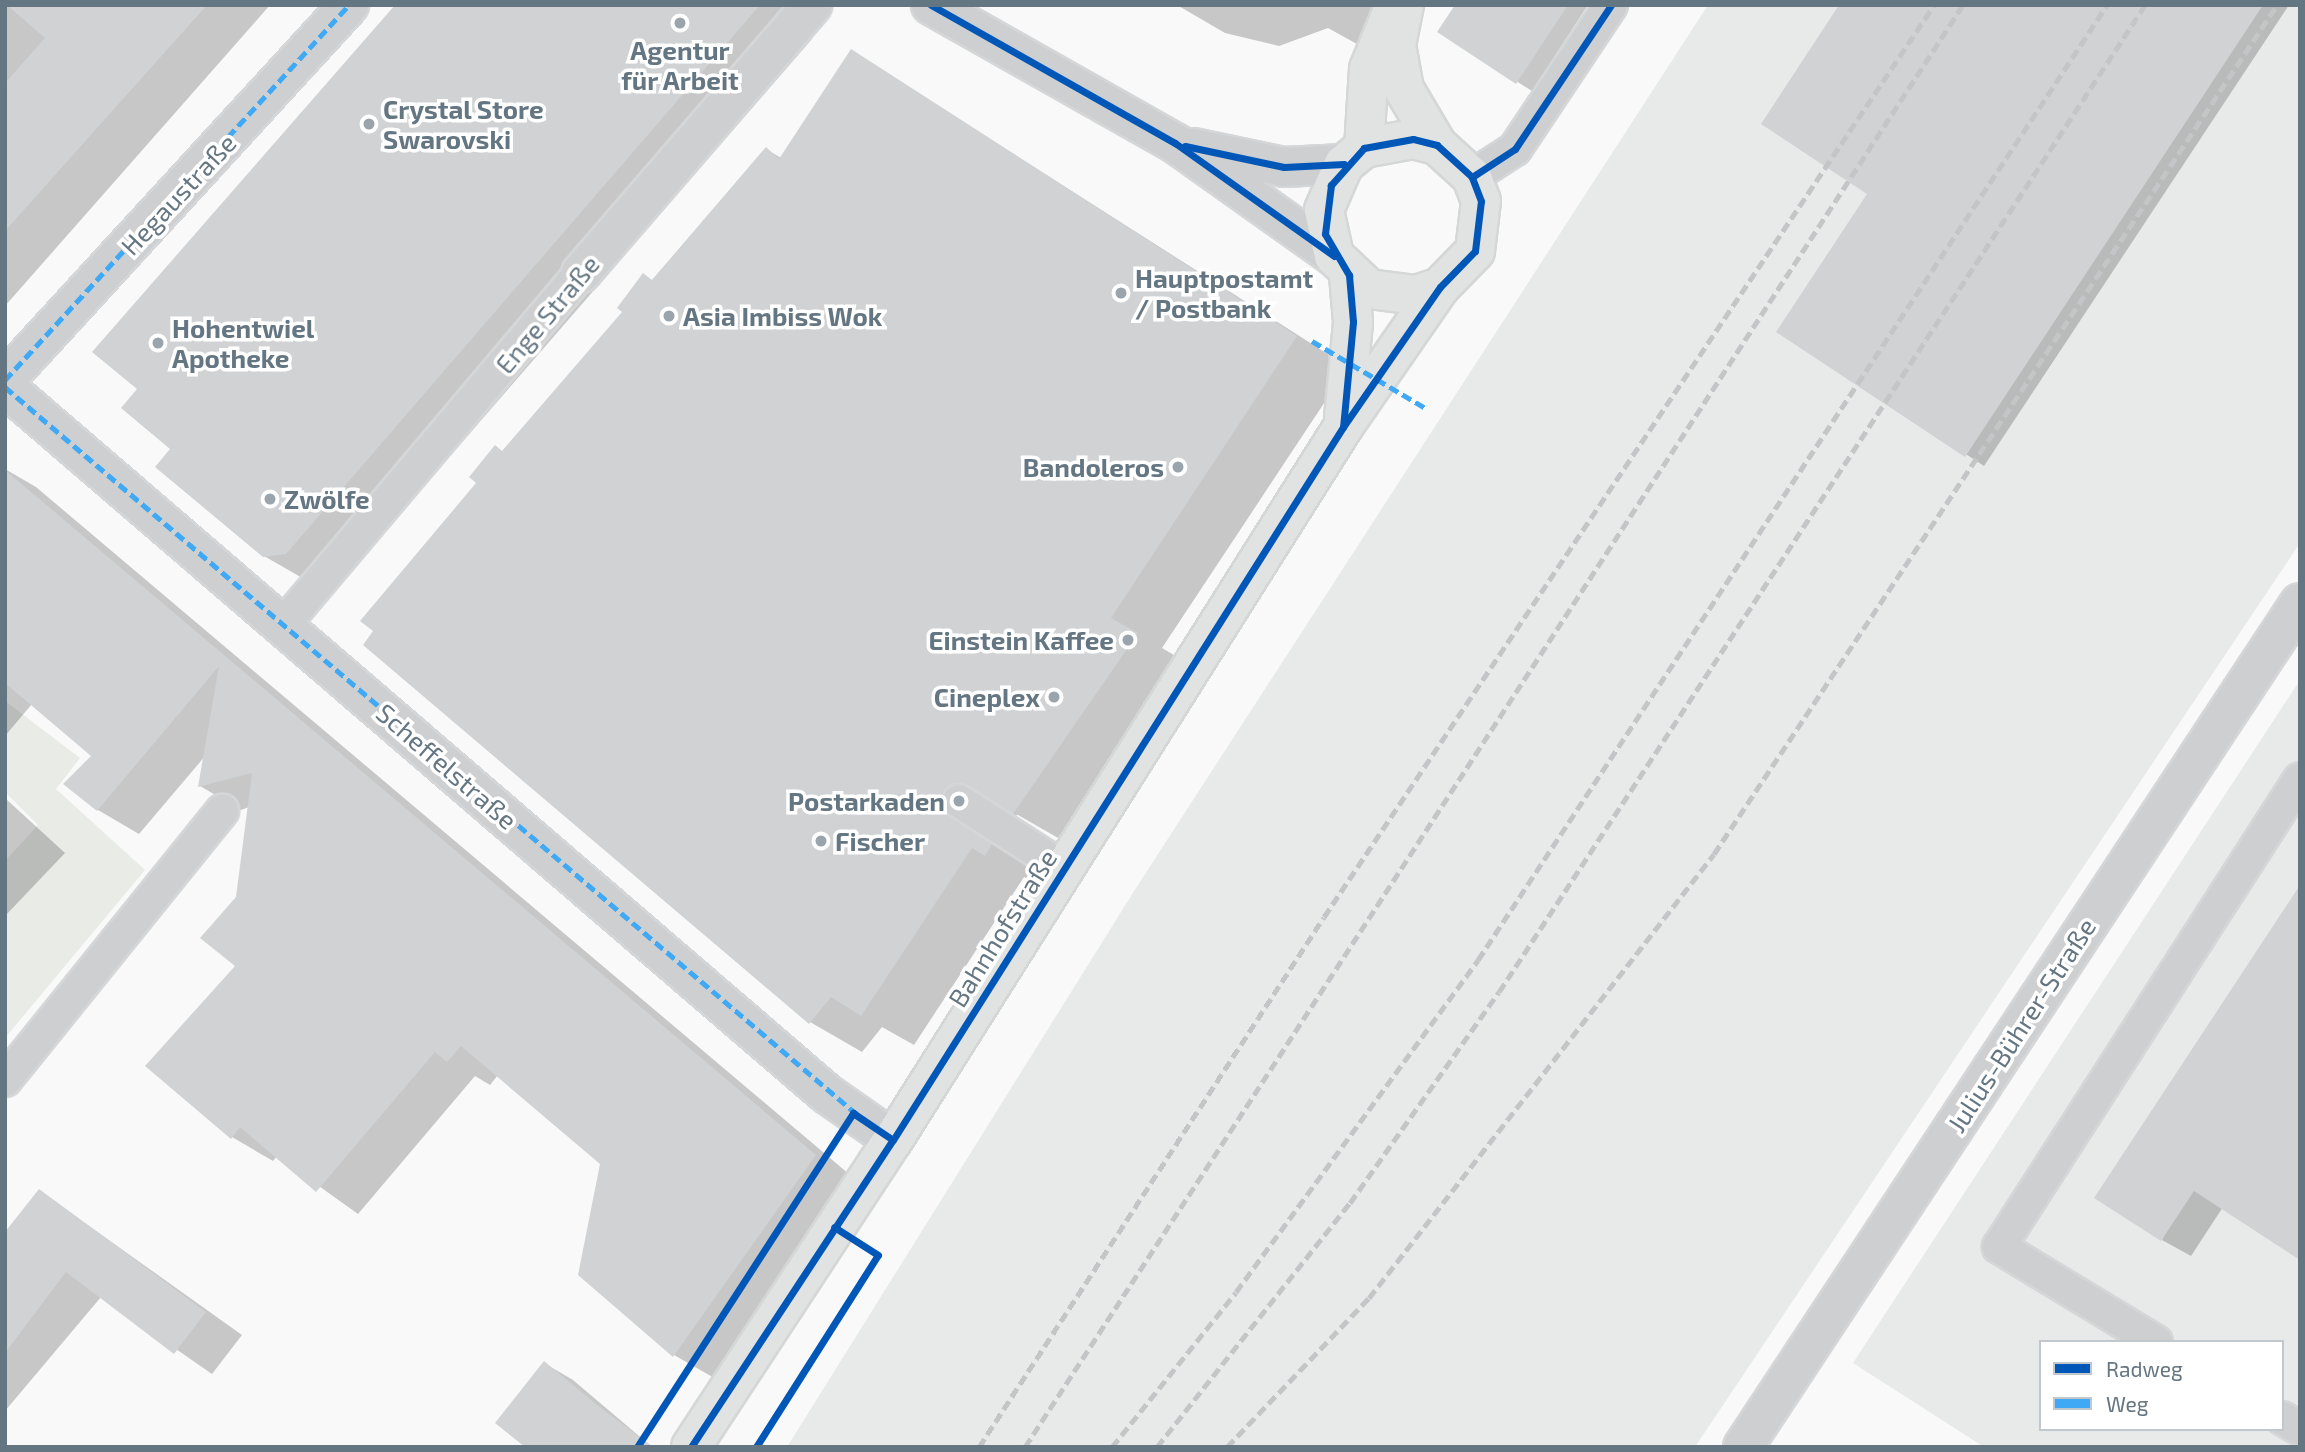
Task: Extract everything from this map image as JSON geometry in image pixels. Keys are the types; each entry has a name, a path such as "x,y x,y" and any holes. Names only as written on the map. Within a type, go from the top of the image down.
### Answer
{"street":[{"name":"Hegaustraße","path":"5,380 349,5"},
{"name":"Enge Straße","path":"581,273 811,5"},
{"path":"931,5 1175,143 1342,266 1392,295 1440,287"},
{"name":"Bahnhofstraße","path":"1343,427 1351,365 1342,266 1324,210 1354,156 1369,69 1396,5"},
{"path":"1404,5 1396,45 1404,89 1437,145 1472,177"},
{"path":"1175,143 1284,167 1354,156 1413,139 1437,145"},
{"name":"Bahnhofstraße","path":"691,1447 893,1140 1343,427 1440,287 1475,251 1481,214 1472,177"},
{"name":"Scheffelstraße","path":"5,387 284,624 827,1094 893,1140"},
{"name":"Julius-Bührer-Straße","path":"1743,1447 2300,603"}],"lane":[{"path":"1472,177 1515,149 1611,5"},
{"name":"Enge Straße","path":"284,624 581,273"},
{"path":"2153,1340 1999,1247 2300,779"},
{"path":"959,801 1065,869"},
{"path":"5,1080 222,811"},
{"path":"2284,1419 2300,1429"}],"shaded area":[{"path":"1708,5 2300,5 2300,543 1695,1447 787,1447 1136,888"},
{"path":"2300,680 2300,1447 1984,1447 1853,1363"},
{"path":"5,701 80,758 56,789 145,870 5,1038 5,861 38,825 5,792"}],"building":[{"path":"7,5 207,5 5,231 5,83 45,38"},
{"path":"395,5 760,5 286,554 263,557 155,467 170,449 121,408 137,389 92,352"},
{"path":"1455,5 1568,5 1516,84 1437,32"},
{"path":"1839,5 2263,5 1965,457 1776,332 1867,194 1761,124"},
{"path":"851,49 1297,336 1111,618 1138,633 1013,814 961,783 943,792 949,816 992,844 985,856 972,848 861,1016 831,997 809,1024 363,645 373,631 360,621 476,483 469,477 495,445 502,451 622,312 617,308 643,273 652,280 766,147 779,159"},
{"path":"5,470 816,1155 673,1357 578,1275 600,1164 461,1046 447,1062 435,1052 316,1192 240,1127 231,1139 145,1066 235,966 200,938 236,897 252,773 198,787 219,666 97,811 63,784 91,756 5,683"},
{"path":"2300,885 2300,1260 2194,1191 2161,1241 2094,1198"},
{"path":"39,1189 206,1312 174,1354 66,1272 5,1353 5,1232"},
{"path":"544,1361 653,1447 525,1447 495,1423"}],"railway":[{"path":"979,1447 1324,917 1934,5"},
{"path":"1025,1447 1963,5"},
{"path":"1112,1447 1236,1292 1478,960 2107,5"},
{"path":"1157,1447 1350,1203 1499,992 2145,5"},
{"path":"1227,1447 1369,1298 1714,854 2277,5"}],"marked path":[{"path":"5,380 349,5"},
{"path":"1312,341 1427,409"},
{"path":"5,387 859,1116"}],"cycle path":[{"path":"931,5 1175,143 1334,256"},
{"path":"1472,177 1515,149 1611,5"},
{"path":"691,1447 893,1140 1343,427 1440,287 1475,251 1481,201 1472,177 1437,145 1413,139 1364,148 1331,185 1325,234 1349,275 1353,322 1343,427"},
{"path":"1185,146 1284,167 1344,164"},
{"path":"637,1447 853,1113 893,1140"},
{"path":"756,1447 878,1255 834,1227"}],"place":[{"name":"Agentur für Arbeit","path":"680,23"},
{"name":"Crystal Store Swarovski","path":"369,124"},
{"name":"Hauptpostamt / Postbank","path":"1121,293"},
{"name":"Asia Imbiss Wok","path":"669,316"},
{"name":"Hohentwiel Apotheke","path":"158,343"},
{"name":"Bandoleros","path":"1178,467"},
{"name":"Zwölfe","path":"270,499"},
{"name":"Einstein Kaffee","path":"1128,640"},
{"name":"Cineplex","path":"1054,697"},
{"name":"Postarkaden","path":"959,801"},
{"name":"Fischer","path":"821,841"}]}
